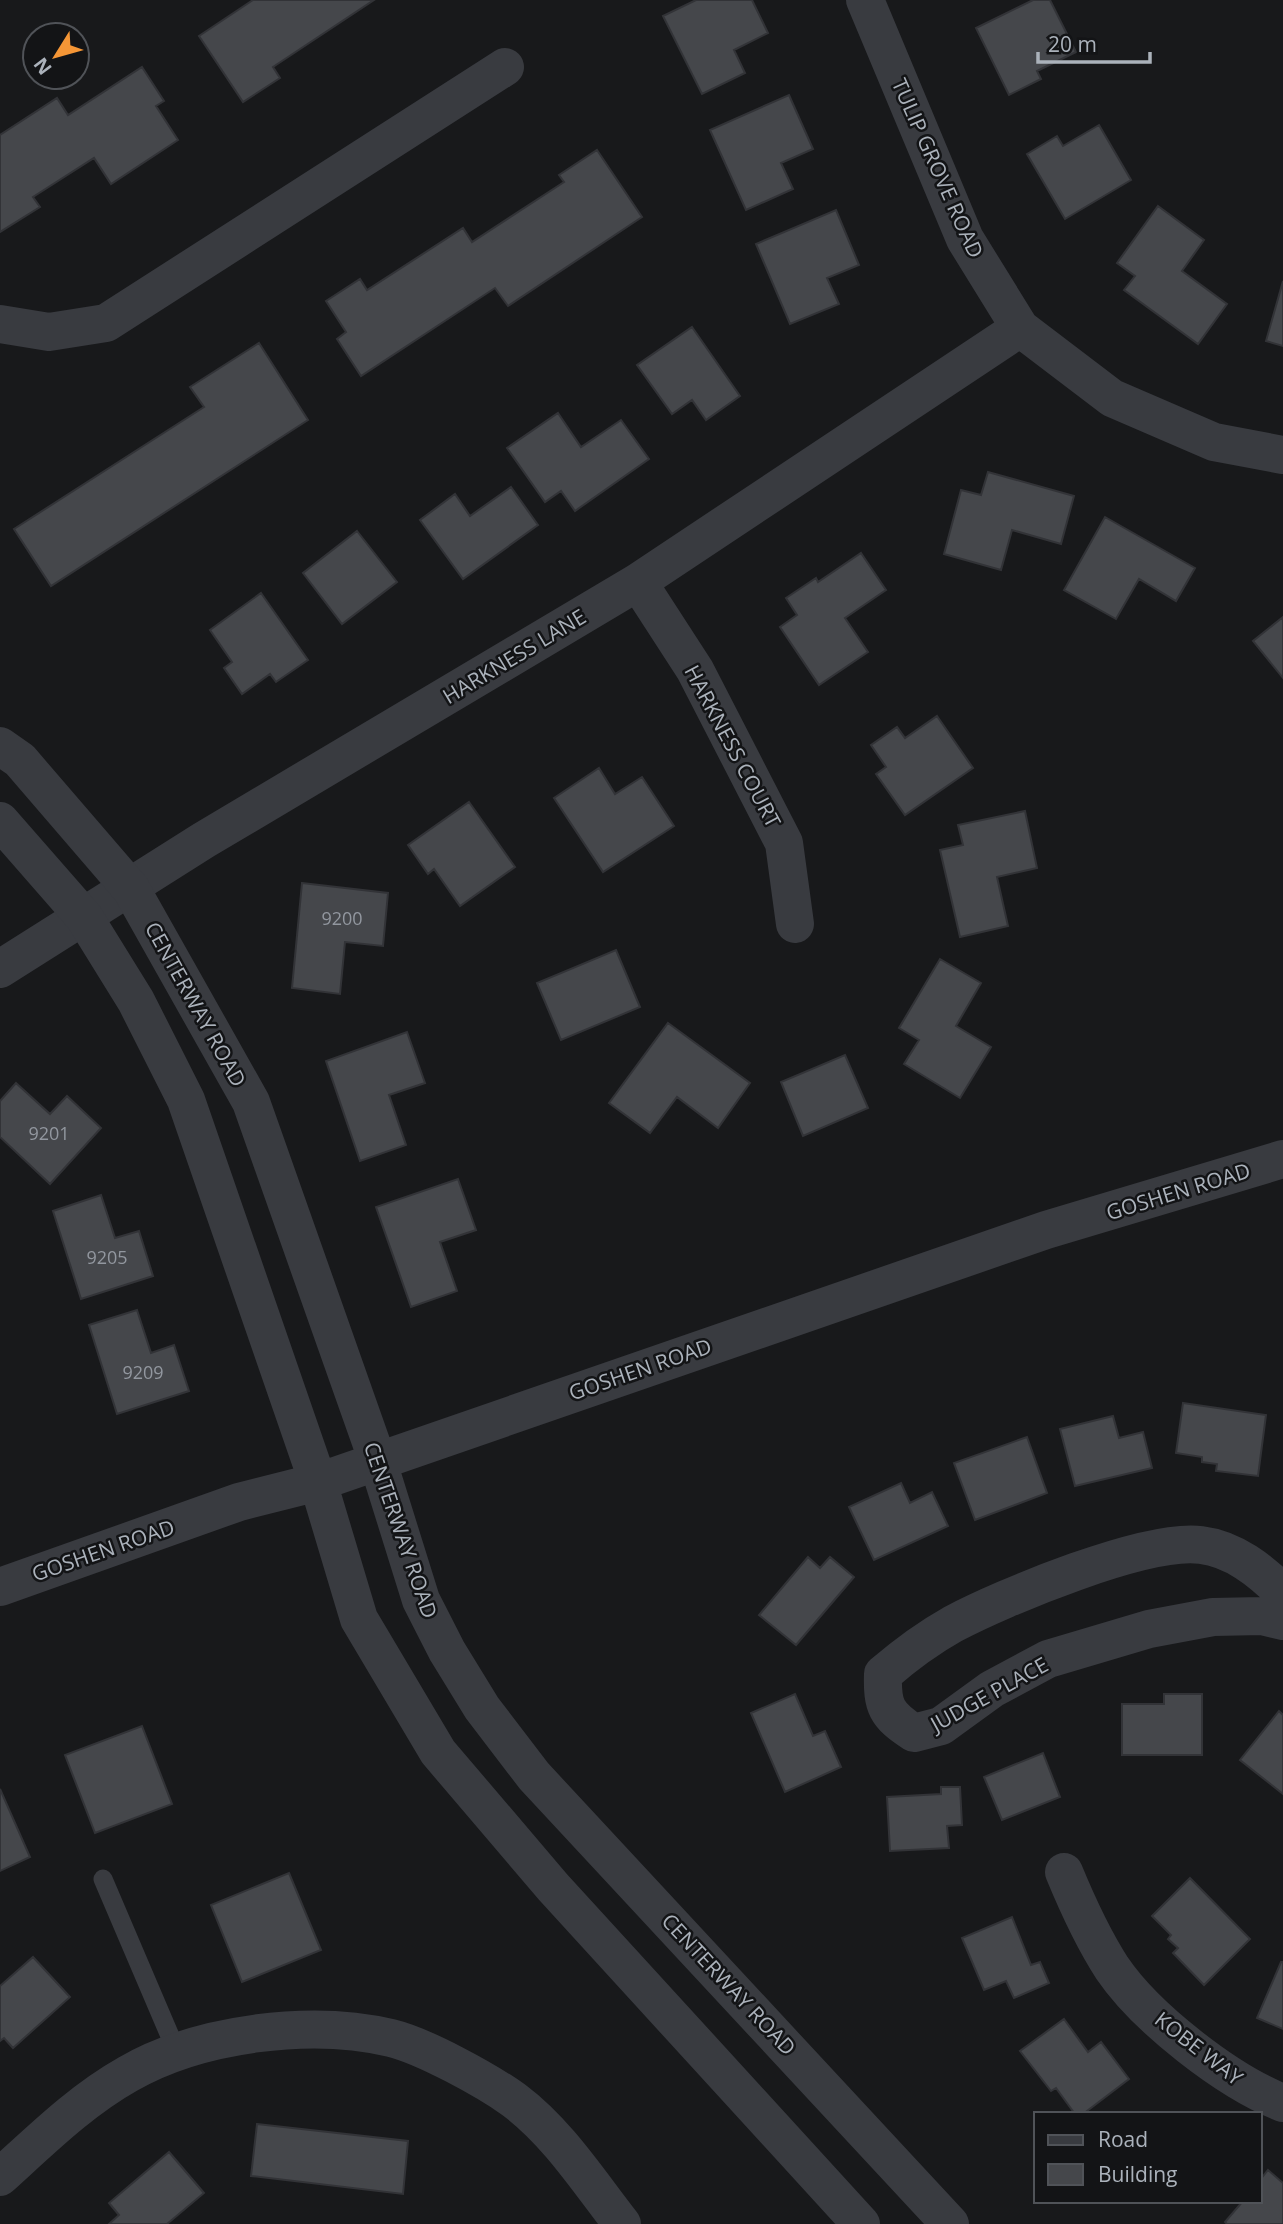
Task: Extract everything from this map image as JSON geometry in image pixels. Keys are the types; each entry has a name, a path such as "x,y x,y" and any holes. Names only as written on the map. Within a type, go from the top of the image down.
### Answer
{"street":[{"name":"TULIP GROVE ROAD","path":"865,0 965,239 1020,328 1112,398 1214,442 1283,455"},
{"path":"0,324 49,332 106,323 505,67"},
{"name":"HARKNESS LANE","path":"0,970 204,841 638,582 1020,328"},
{"name":"HARKNESS COURT","path":"638,582 695,670 784,843 795,924"},
{"name":"CENTERWAY ROAD","path":"0,746 20,760 131,889 251,1102 377,1459 421,1601 447,1651 482,1708 534,1776 950,2224"},
{"path":"0,821 84,917 136,1000 186,1100 318,1482 359,1619 438,1752 553,1887 861,2224"},
{"name":"GOSHEN ROAD","path":"0,1587 239,1502 318,1482 377,1459 1046,1230 1283,1159"},
{"name":"JUDGE PLACE","path":"1283,1593 1260,1570 1230,1553 1201,1545 1167,1547 1096,1564 942,1631 908,1652 883,1674 882,1698 892,1719 914,1733 941,1726 992,1689 1048,1659 1149,1629 1213,1618 1262,1616 1283,1621"},
{"name":"KOBE WAY","path":"1064,1872 1084,1921 1114,1971 1164,2025 1223,2071 1264,2096 1283,2103"},
{"path":"0,2177 88,2099 128,2073 176,2050 289,2032 343,2031 393,2038 452,2064 514,2101 561,2144 622,2224"}],"lane":[{"path":"103,1879 176,2050"}],"building":[{"path":"253,0 374,0 273,67 280,78 243,102 199,36"},
{"path":"696,0 752,0 768,33 734,50 745,73 702,94 663,16"},
{"path":"1033,0 1050,0 1076,52 1037,71 1041,79 1009,95 976,28"},
{"path":"142,67 164,101 156,106 178,140 111,184 94,158 33,197 40,207 0,232 0,135 57,98 68,115"},
{"path":"789,95 813,149 781,163 793,189 746,210 710,130"},
{"path":"1099,125 1131,180 1065,219 1027,154 1057,136 1063,146"},
{"path":"597,150 642,217 508,306 495,288 361,376 337,339 346,332 326,301 360,279 367,290 463,228 472,242 564,182 559,175"},
{"path":"1158,206 1204,240 1182,271 1227,304 1198,344 1124,290 1135,276 1117,263"},
{"path":"836,210 859,265 827,278 839,304 790,324 756,244"},
{"path":"1283,281 1283,346 1266,341"},
{"path":"692,327 740,396 706,420 692,400 672,414 637,365"},
{"path":"259,343 308,420 51,586 14,529 204,407 190,387"},
{"path":"558,413 581,447 621,420 649,459 575,511 561,491 545,502 507,448"},
{"path":"988,472 1074,496 1061,544 1012,530 1001,570 944,554 961,490 981,495"},
{"path":"511,487 538,525 463,579 420,520 455,494 470,516"},
{"path":"1105,517 1195,568 1176,601 1139,579 1116,619 1064,590"},
{"path":"357,531 397,582 342,624 303,573"},
{"path":"861,553 886,590 845,618 868,652 819,685 780,627 797,615 786,598 816,578 818,582"},
{"path":"261,593 308,660 276,682 270,674 242,694 224,668 232,662 210,630"},
{"path":"1283,617 1283,678 1253,641"},
{"path":"937,716 973,768 905,815 876,774 886,767 871,745 897,727 905,738"},
{"path":"599,768 615,794 642,777 674,826 603,872 554,798"},
{"path":"469,802 515,867 460,906 434,869 428,874 408,845"},
{"path":"1025,811 1037,868 997,877 1008,926 960,937 940,850 963,845 958,825"},
{"path":"302,883 388,893 383,946 345,942 340,994 292,988"},
{"path":"616,950 640,1007 561,1040 537,983"},
{"path":"940,959 981,983 956,1026 991,1047 960,1098 904,1064 919,1040 899,1028"},
{"path":"668,1023 750,1083 718,1128 677,1097 650,1133 609,1103"},
{"path":"407,1032 425,1083 389,1095 406,1145 360,1161 326,1061"},
{"path":"845,1055 868,1108 803,1136 781,1082"},
{"path":"16,1083 50,1114 67,1096 101,1128 50,1184 0,1137 0,1101"},
{"path":"458,1179 476,1230 440,1242 457,1291 411,1307 376,1207"},
{"path":"101,1195 115,1238 139,1231 153,1276 81,1299 53,1211"},
{"path":"137,1310 151,1353 174,1345 189,1391 117,1414 89,1325"},
{"path":"1183,1403 1266,1415 1258,1476 1216,1471 1217,1464 1202,1462 1202,1457 1176,1453"},
{"path":"1113,1416 1119,1438 1143,1432 1152,1468 1075,1486 1060,1429"},
{"path":"1027,1437 1047,1493 975,1520 954,1463"},
{"path":"901,1483 910,1503 932,1492 948,1526 874,1560 849,1507"},
{"path":"808,1557 820,1568 830,1557 854,1577 796,1645 759,1615"},
{"path":"795,1694 813,1736 825,1731 841,1767 785,1792 751,1713"},
{"path":"1164,1694 1202,1694 1202,1755 1122,1755 1122,1704 1164,1704"},
{"path":"1279,1711 1283,1715 1283,1794 1240,1760"},
{"path":"142,1726 172,1804 95,1833 65,1755"},
{"path":"1043,1753 1060,1797 1002,1820 984,1777"},
{"path":"941,1787 960,1787 962,1825 947,1826 949,1848 890,1851 887,1797 941,1794"},
{"path":"0,1789 30,1857 0,1871"},
{"path":"289,1873 321,1950 242,1982 211,1905"},
{"path":"1190,1878 1250,1939 1204,1985 1173,1953 1178,1948 1168,1939 1171,1935 1152,1916"},
{"path":"1012,1917 1031,1965 1040,1962 1049,1983 1014,1998 1006,1981 984,1990 962,1938"},
{"path":"33,1957 70,1997 13,2048 4,2038 0,2041 0,1986"},
{"path":"1283,1962 1283,2029 1257,2018"},
{"path":"1064,2019 1088,2052 1101,2042 1129,2079 1086,2112 1074,2112 1056,2088 1051,2091 1020,2051"},
{"path":"257,2124 408,2141 403,2194 251,2176"},
{"path":"169,2152 204,2193 167,2224 109,2224 119,2215 109,2203"},
{"path":"1268,2170 1283,2183 1283,2224 1227,2224 1225,2222 1241,2203 1262,2203 1262,2178"}]}
